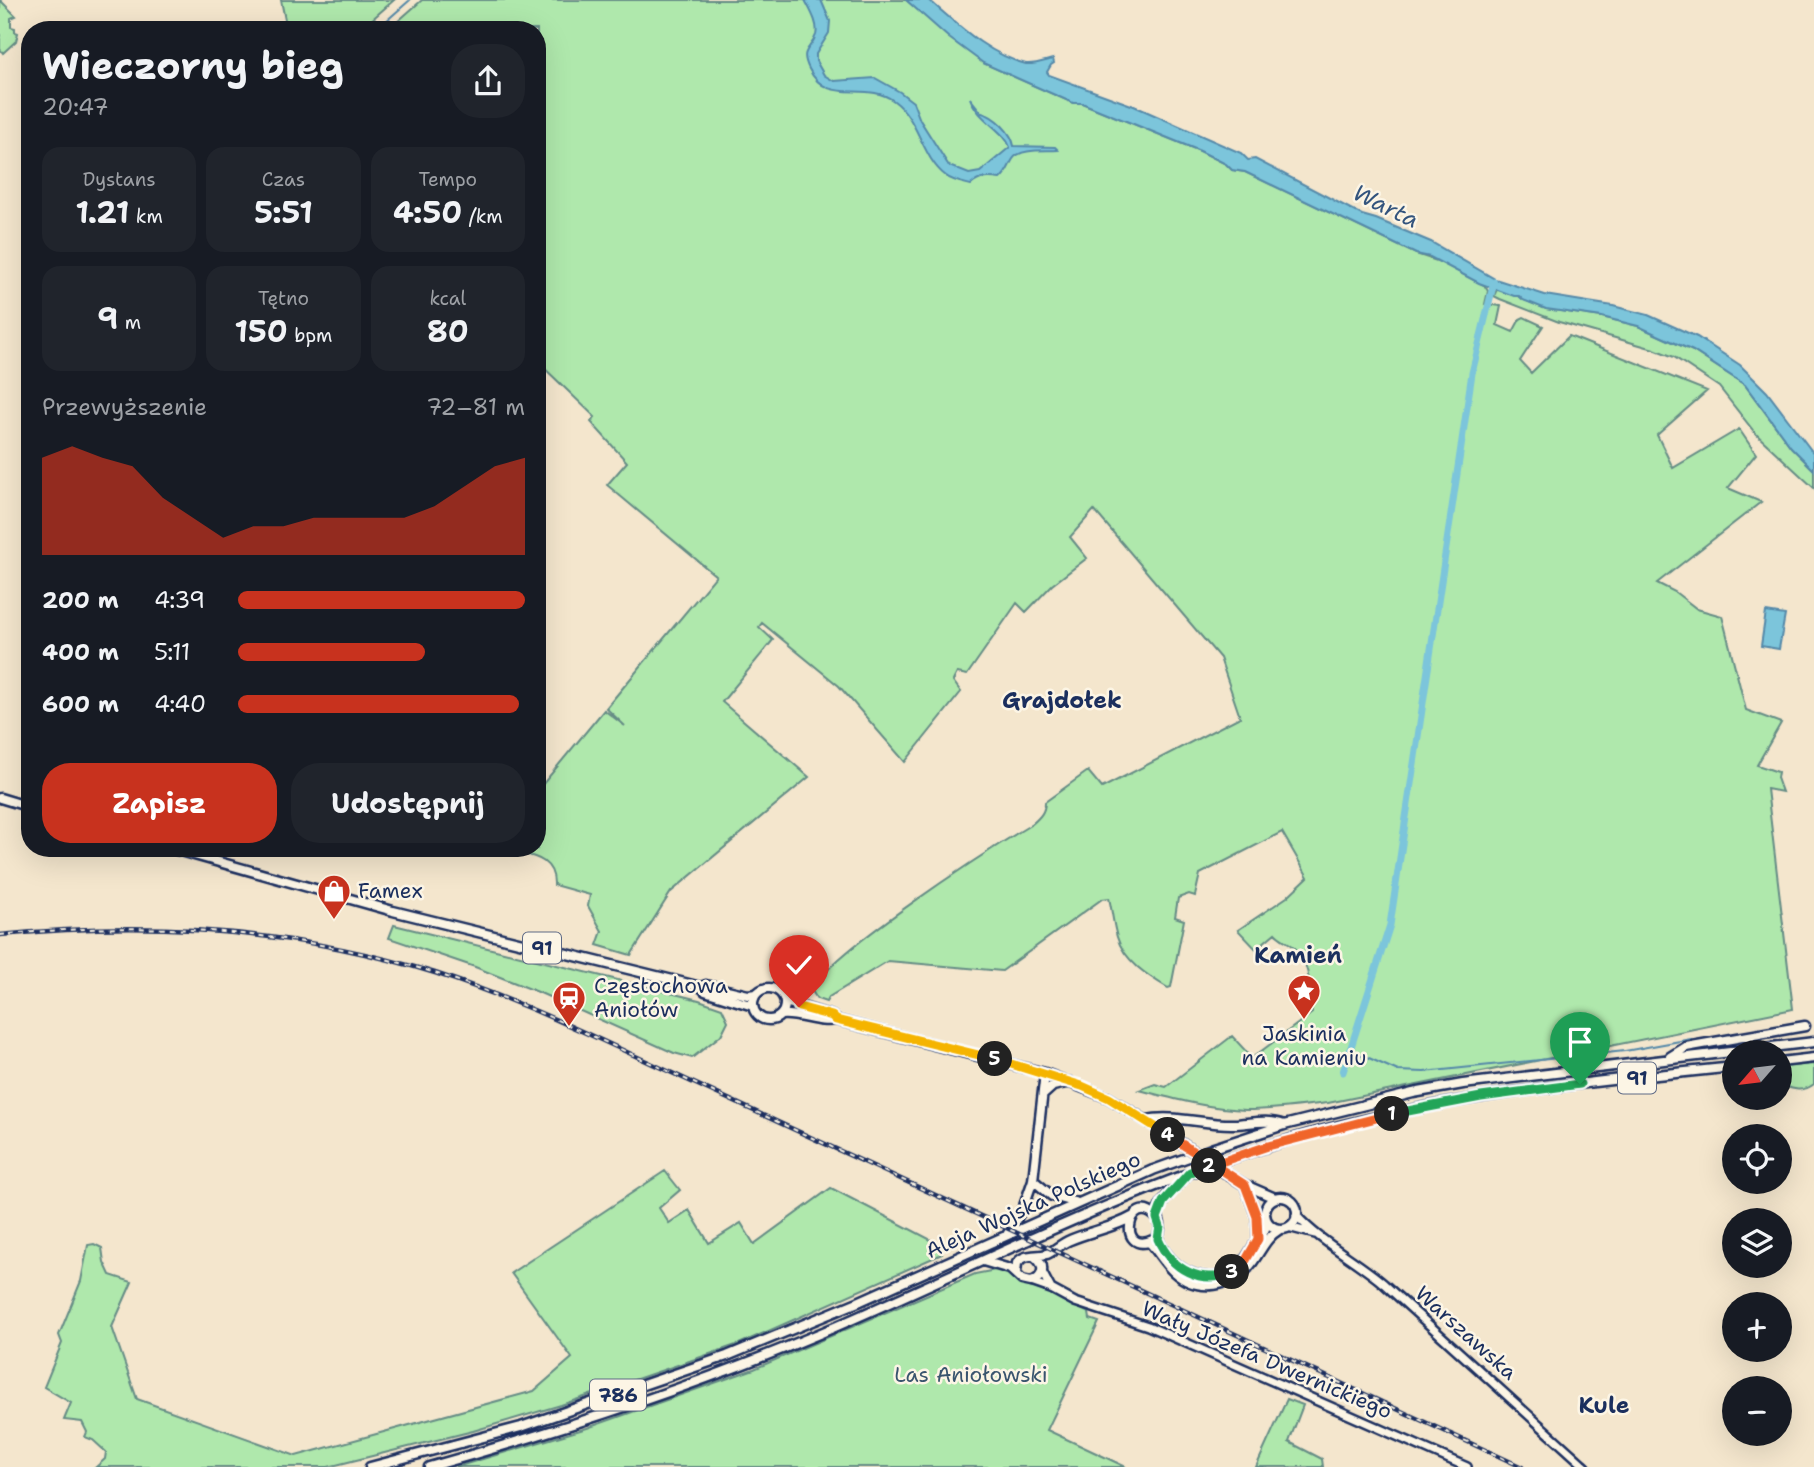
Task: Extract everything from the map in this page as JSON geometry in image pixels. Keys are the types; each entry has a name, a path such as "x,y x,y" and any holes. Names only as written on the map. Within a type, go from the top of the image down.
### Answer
{"main road":[{"path":"0,798 21,804"},
{"name":"91","path":"201,857 393,911 701,987 705,991 753,1006 756,1014 765,1020 796,1015 836,1020 1045,1073 1109,1098 1146,1120 1230,1176 1247,1189 1265,1209"},
{"name":"91","path":"701,987 706,985 748,995 763,989 776,989 785,1002 832,1016 836,1020"},
{"path":"753,1006 756,994"},
{"path":"781,1016 785,1002"},
{"path":"1667,1059 1686,1047 1805,1026"},
{"name":"Aleja Wojska Polskiego","path":"370,1467 520,1427 727,1356 858,1302 1153,1170 1284,1125 1463,1084 1814,1042"},
{"path":"1792,1061 1814,1058"},
{"name":"Aleja Wojska Polskiego","path":"429,1467 552,1432 680,1389 810,1338 1103,1207 1190,1172 1292,1139 1419,1108 1506,1094 1722,1068"},
{"path":"1007,1235 1024,1206 1033,1180 1045,1073"},
{"path":"1043,1095 1053,1086 1072,1082"},
{"path":"1146,1120 1161,1117 1209,1124 1272,1121 1284,1125"},
{"path":"1157,1218 1163,1202 1190,1172"},
{"path":"1033,1180 1052,1196 1078,1203"},
{"path":"1247,1189 1257,1217 1258,1239"},
{"name":"91","path":"1247,1189 1290,1200 1296,1215"},
{"path":"1035,1257 1047,1254 1069,1240 1111,1227 1144,1211 1157,1218 1161,1246 1172,1260 1188,1272 1205,1277 1224,1275 1238,1267 1264,1234 1267,1222 1265,1209 1270,1200 1275,1198"},
{"path":"1111,1227 1130,1233 1136,1240 1149,1242 1166,1264 1181,1277 1196,1284 1217,1285 1241,1275 1255,1260 1272,1233 1284,1228 1296,1215"},
{"path":"1130,1233 1132,1217"},
{"path":"1267,1222 1284,1228"},
{"path":"1149,1242 1158,1235"},
{"path":"983,1261 1016,1273 1022,1280 1031,1282 1037,1280 1047,1254"},
{"path":"1016,1273 1019,1260 1028,1255 1040,1261 1042,1270"}],"street":[{"name":"Warszawska","path":"1296,1215 1315,1234 1384,1284 1586,1467"},
{"name":"Warszawska","path":"1284,1228 1315,1234"},
{"path":"1042,1270 1051,1289"},
{"name":"Wały Józefa Dwernickiego","path":"1031,1282 1075,1302 1148,1326 1467,1467"}],"green space":[{"path":"0,0 16,16 11,18 11,27 18,33 16,41 3,53 0,49"},
{"path":"281,0 394,0 370,21 285,21"},
{"path":"422,0 906,0 983,63 1073,103 1082,103 1200,151 1232,170 1245,172 1484,285 1488,291 1485,304 1501,306 1497,325 1513,332 1524,317 1543,326 1520,361 1531,373 1569,336 1707,391 1657,435 1673,468 1739,429 1756,454 1728,488 1761,502 1657,583 1675,592 1697,609 1722,616 1746,710 1781,723 1757,765 1778,772 1777,778 1782,792 1767,789 1793,1009 1328,1103 1246,1110 1192,1103 1139,1090 1155,1084 1166,1087 1232,1036 1252,1058 1312,1013 1305,964 1296,949 1275,933 1256,949 1238,930 1287,897 1308,877 1282,832 1200,874 1195,896 1189,894 1178,898 1175,917 1184,920 1171,987 1168,988 1145,973 1131,961 1120,946 1109,898 1102,899 1002,971 888,961 829,997 826,1002 817,999 812,991 823,975 845,954 911,903 1032,824 1042,814 1045,802 1088,771 1102,788 1240,717 1220,658 1094,510 1070,537 1087,558 1052,585 1026,612 1017,603 967,675 957,673 953,681 961,692 905,762 839,686 762,623 759,627 773,640 722,702 809,777 671,892 631,955 597,945 602,931 588,906 590,895 554,885 550,868 534,857 546,857 546,780 604,710 625,726 606,708 716,576 607,485 627,462 591,422 595,417 546,370 546,21 398,21"},
{"path":"1497,289 1546,309 1602,317 1638,326 1693,351 1745,385 1791,447 1814,470 1814,488 1756,434 1719,387 1674,357 1559,322 1494,296"},
{"path":"394,925 699,1000 722,1008 728,1021 721,1035 692,1058 674,1053 538,992 389,938"},
{"path":"1814,1064 1814,1084 1806,1089 1792,1088 1792,1066"},
{"path":"665,1171 680,1190 659,1208 669,1223 689,1210 709,1243 741,1223 754,1244 831,1188 935,1242 942,1254 739,1344 561,1405 473,1431 328,1467 96,1467 105,1459 106,1452 93,1440 85,1437 87,1432 82,1422 64,1420 71,1403 44,1387 62,1343 59,1335 81,1281 88,1245 94,1244 102,1248 110,1275 132,1282 112,1327 137,1399 296,1456 534,1391 572,1358 511,1273"},
{"name":"Las Aniołowski","path":"1001,1269 1008,1271 1020,1283 1035,1286 1089,1313 1090,1319 1099,1322 1047,1430 1126,1467 456,1467 587,1428 754,1369 975,1274"},
{"path":"1287,1399 1303,1405 1289,1442 1322,1459 1323,1467 1256,1467"}],"water":[{"path":"805,0 821,0 830,21 829,33 816,54 816,61 824,75 834,81 875,78 900,92 913,102 920,120 949,166 969,174 980,172 1010,147 1002,135 979,113 970,98 982,113 1002,126 1014,146 1055,147 1058,150 1016,155 1000,179 985,178 971,185 948,178 931,159 909,118 894,101 871,92 836,90 817,80 805,57 817,31 814,17"},
{"path":"906,0 929,0 974,38 999,54 1026,64 1053,59 1054,63 1047,72 1049,75 1134,106 1241,153 1248,160 1255,159 1362,215 1431,242 1495,279 1545,295 1613,306 1648,315 1697,337 1740,365 1767,392 1814,454 1814,470 1791,447 1745,385 1693,351 1638,326 1602,317 1546,309 1519,296 1479,283 1430,257 1416,254 1245,172 1232,170 1200,151 1082,103 1073,103 983,63 949,38"},
{"path":"1766,612 1785,615 1779,649 1761,646"}],"waterway":[{"path":"386,21 410,0"},
{"path":"1343,1072 1390,925 1472,373 1494,282"},
{"path":"1351,1050 1398,1071 1424,1072 1625,1051 1691,1039"}],"railway":[{"path":"0,935 110,928 220,932 328,946 435,973 512,1001 588,1034 1522,1467"}],"place":[{"name":"Famex","path":"334,921"},
{"name":"Jaskinia na Kamieniu","path":"1304,1021"},
{"name":"Częstochowa Aniołów","path":"569,1028"}],"district":[{"name":"Grajdołek","path":"1062,700"},
{"name":"Kamień","path":"1298,955"},
{"name":"Kule","path":"1604,1405"}],"route":[{"path":"799,1007 832,1016 836,1020 1007,1062 1082,1086 1146,1120 1171,1136 1230,1176 1245,1185 1257,1217 1258,1239 1246,1260 1238,1267 1224,1275 1205,1277 1196,1276 1180,1267 1166,1253 1158,1239 1159,1210 1190,1172 1268,1146 1378,1117 1481,1097 1580,1084"}],"water label":[{"name":"Warta","path":"1386,206"}]}
